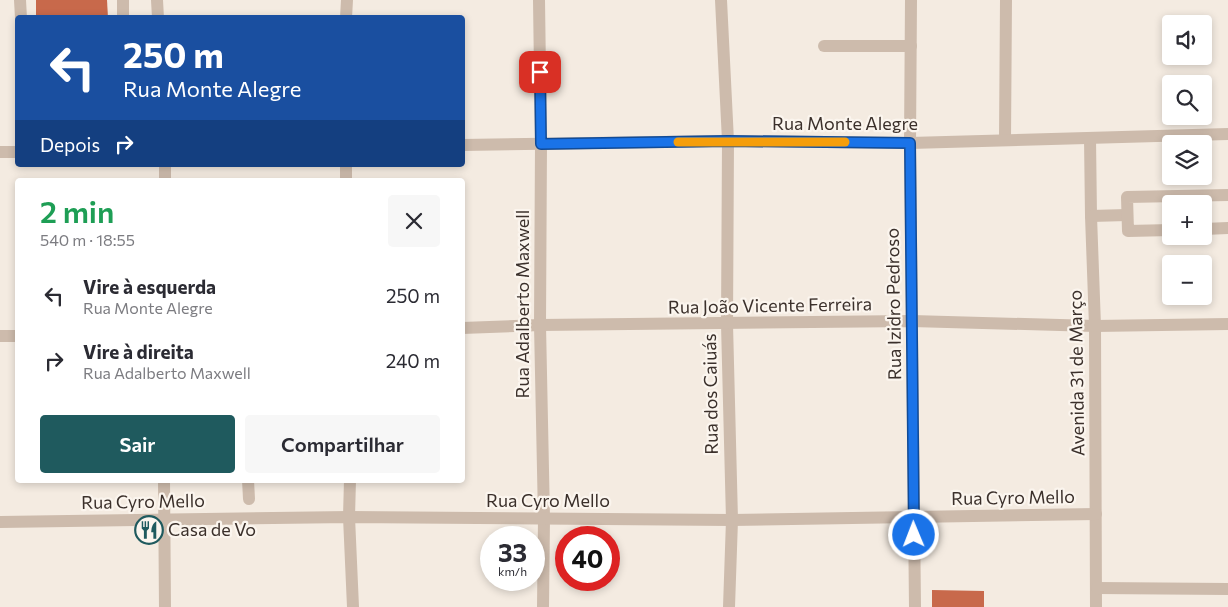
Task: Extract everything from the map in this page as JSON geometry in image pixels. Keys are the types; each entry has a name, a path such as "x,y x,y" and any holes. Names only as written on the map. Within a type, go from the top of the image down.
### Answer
{"street":[{"path":"20,0 21,15"},
{"path":"123,0 123,15"},
{"path":"157,0 158,15"},
{"path":"346,15 347,0"},
{"name":"Rua Adalberto Maxwell","path":"539,0 541,144 540,325 544,518 543,607"},
{"name":"Rua dos Caiuás","path":"721,0 728,141 728,324 732,520 729,607"},
{"name":"Rua Izidro Pedroso","path":"911,0 910,143 915,607"},
{"path":"1006,0 1006,140"},
{"path":"824,46 911,46"},
{"name":"Rua Monte Alegre","path":"465,145 728,141 910,143 1228,134"},
{"name":"Avenida 31 de Março","path":"1090,138 1090,216 1095,326 1096,607"},
{"path":"0,152 15,152"},
{"path":"1162,230 1128,230 1127,197 1228,195"},
{"path":"1090,216 1127,215"},
{"path":"1212,229 1228,228"},
{"name":"Rua João Vicente Ferreira","path":"465,328 540,325 912,322 1095,326 1228,324"},
{"path":"0,336 15,336"},
{"path":"164,483 165,607"},
{"path":"248,483 249,499"},
{"path":"350,483 349,517 353,607"},
{"name":"Rua Cyro Mello","path":"0,522 349,517 732,520 1096,514"},
{"path":"1097,588 1228,589"}],"building":[{"path":"36,0 107,0 108,15 36,15"},
{"path":"932,590 984,591 984,607 932,607"}],"slow traffic":[{"path":"678,142 845,142"}],"place":[{"name":"Casa de Vo","path":"149,530"}],"route":[{"path":"540,72 541,144 728,141 910,143 914,535"}]}
